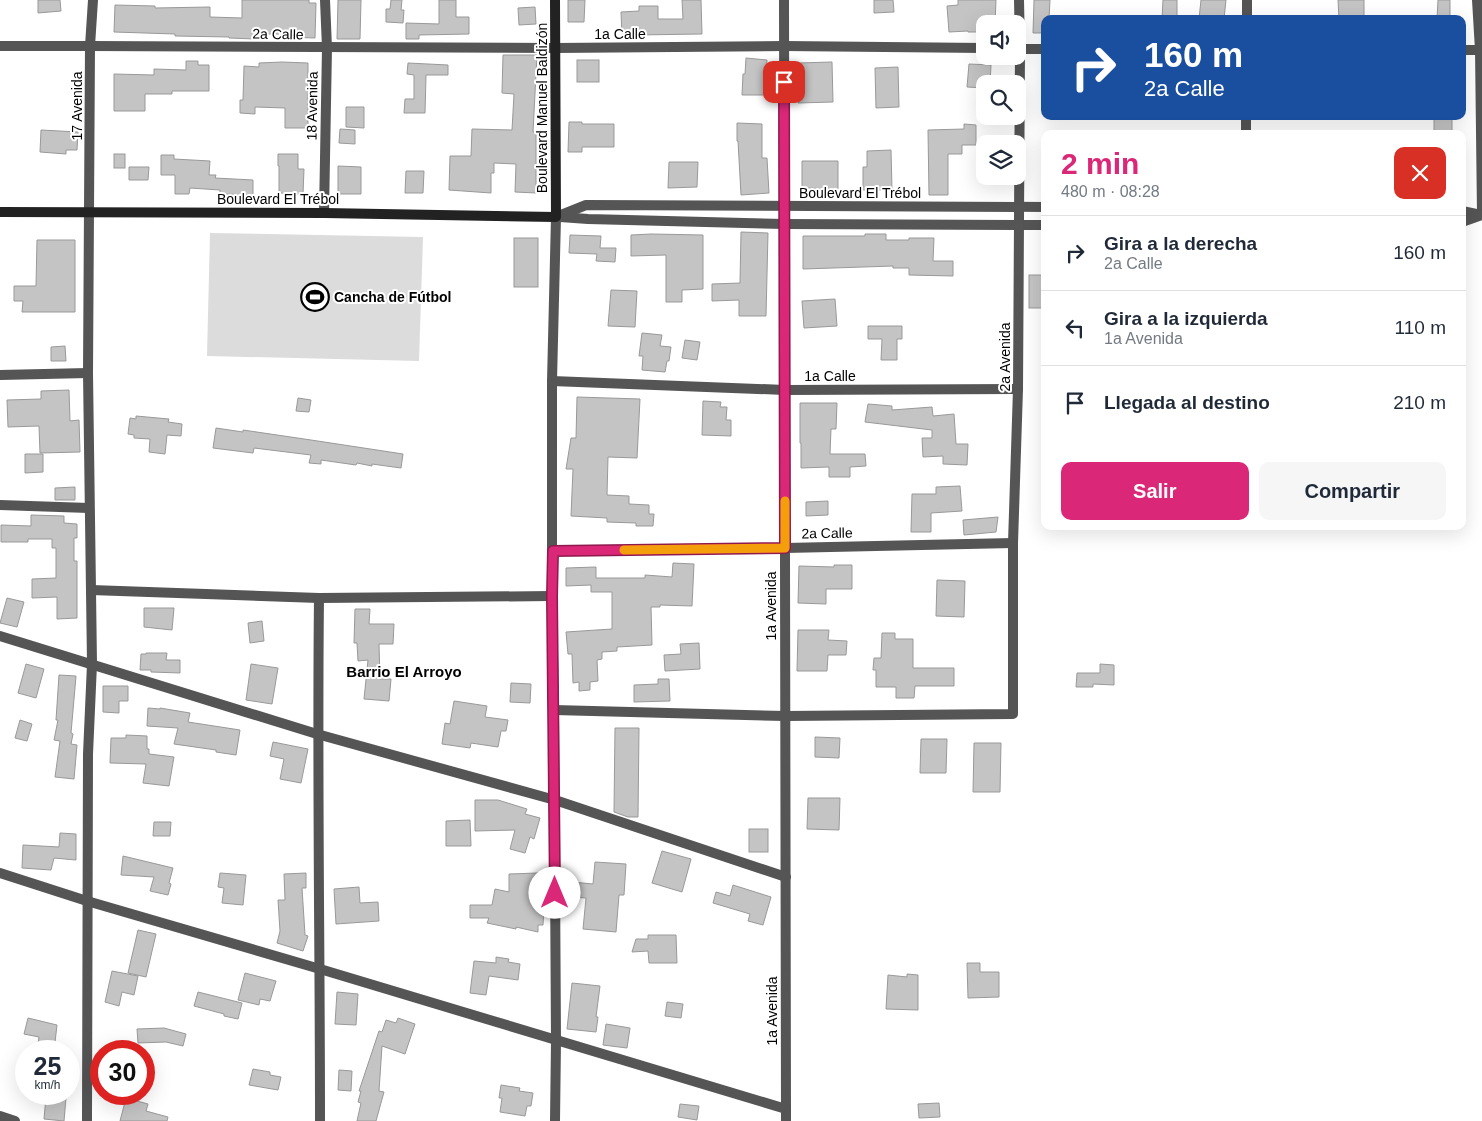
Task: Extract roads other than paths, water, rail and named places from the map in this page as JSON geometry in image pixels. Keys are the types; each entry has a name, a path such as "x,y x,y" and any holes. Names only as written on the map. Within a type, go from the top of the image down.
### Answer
{"main road":[{"name":"Boulevard Manuel Baldizón","path":"555,0 556,216"},
{"name":"Boulevard El Trébol","path":"0,212 324,212 556,216"}],"street":[{"name":"17 Avenida","path":"87,1121 88,754 92,664 88,373 90,46 93,0"},
{"name":"18 Avenida","path":"324,212 327,48 325,0"},
{"name":"1a Avenida","path":"784,0 786,1121"},
{"name":"2a Avenida","path":"1019,0 1019,15"},
{"path":"1247,0 1247,15"},
{"path":"1477,0 1481,50 1482,215"},
{"name":"2a Calle","path":"0,46 555,48"},
{"name":"1a Calle","path":"555,48 784,46 976,48"},
{"path":"1026,49 1041,49"},
{"path":"1466,50 1481,50"},
{"name":"2a Avenida","path":"786,716 1013,714 1013,543 1018,389 1019,65"},
{"name":"Boulevard El Trébol","path":"556,216 586,205 1041,207"},
{"path":"1466,212 1482,215"},
{"path":"1466,221 1482,215"},
{"path":"555,1121 552,381 556,216"},
{"name":"Boulevard El Trébol","path":"556,216 588,219 785,224 1041,225"},
{"path":"0,375 88,373"},
{"name":"1a Calle","path":"552,381 785,390 1018,389"},
{"path":"0,505 89,508"},
{"name":"2a Calle","path":"553,551 1013,543"},
{"path":"91,590 319,598 552,596"},
{"path":"319,598 320,1121"},
{"path":"0,636 318,734 554,800 786,877"},
{"path":"554,710 786,716"},
{"path":"0,873 87,901 786,1109"},
{"path":"0,1116 15,1121"}],"place":[{"name":"Cancha de Fútbol","path":"315,297"}],"district":[{"name":"Barrio El Arroyo","path":"404,671"}]}
